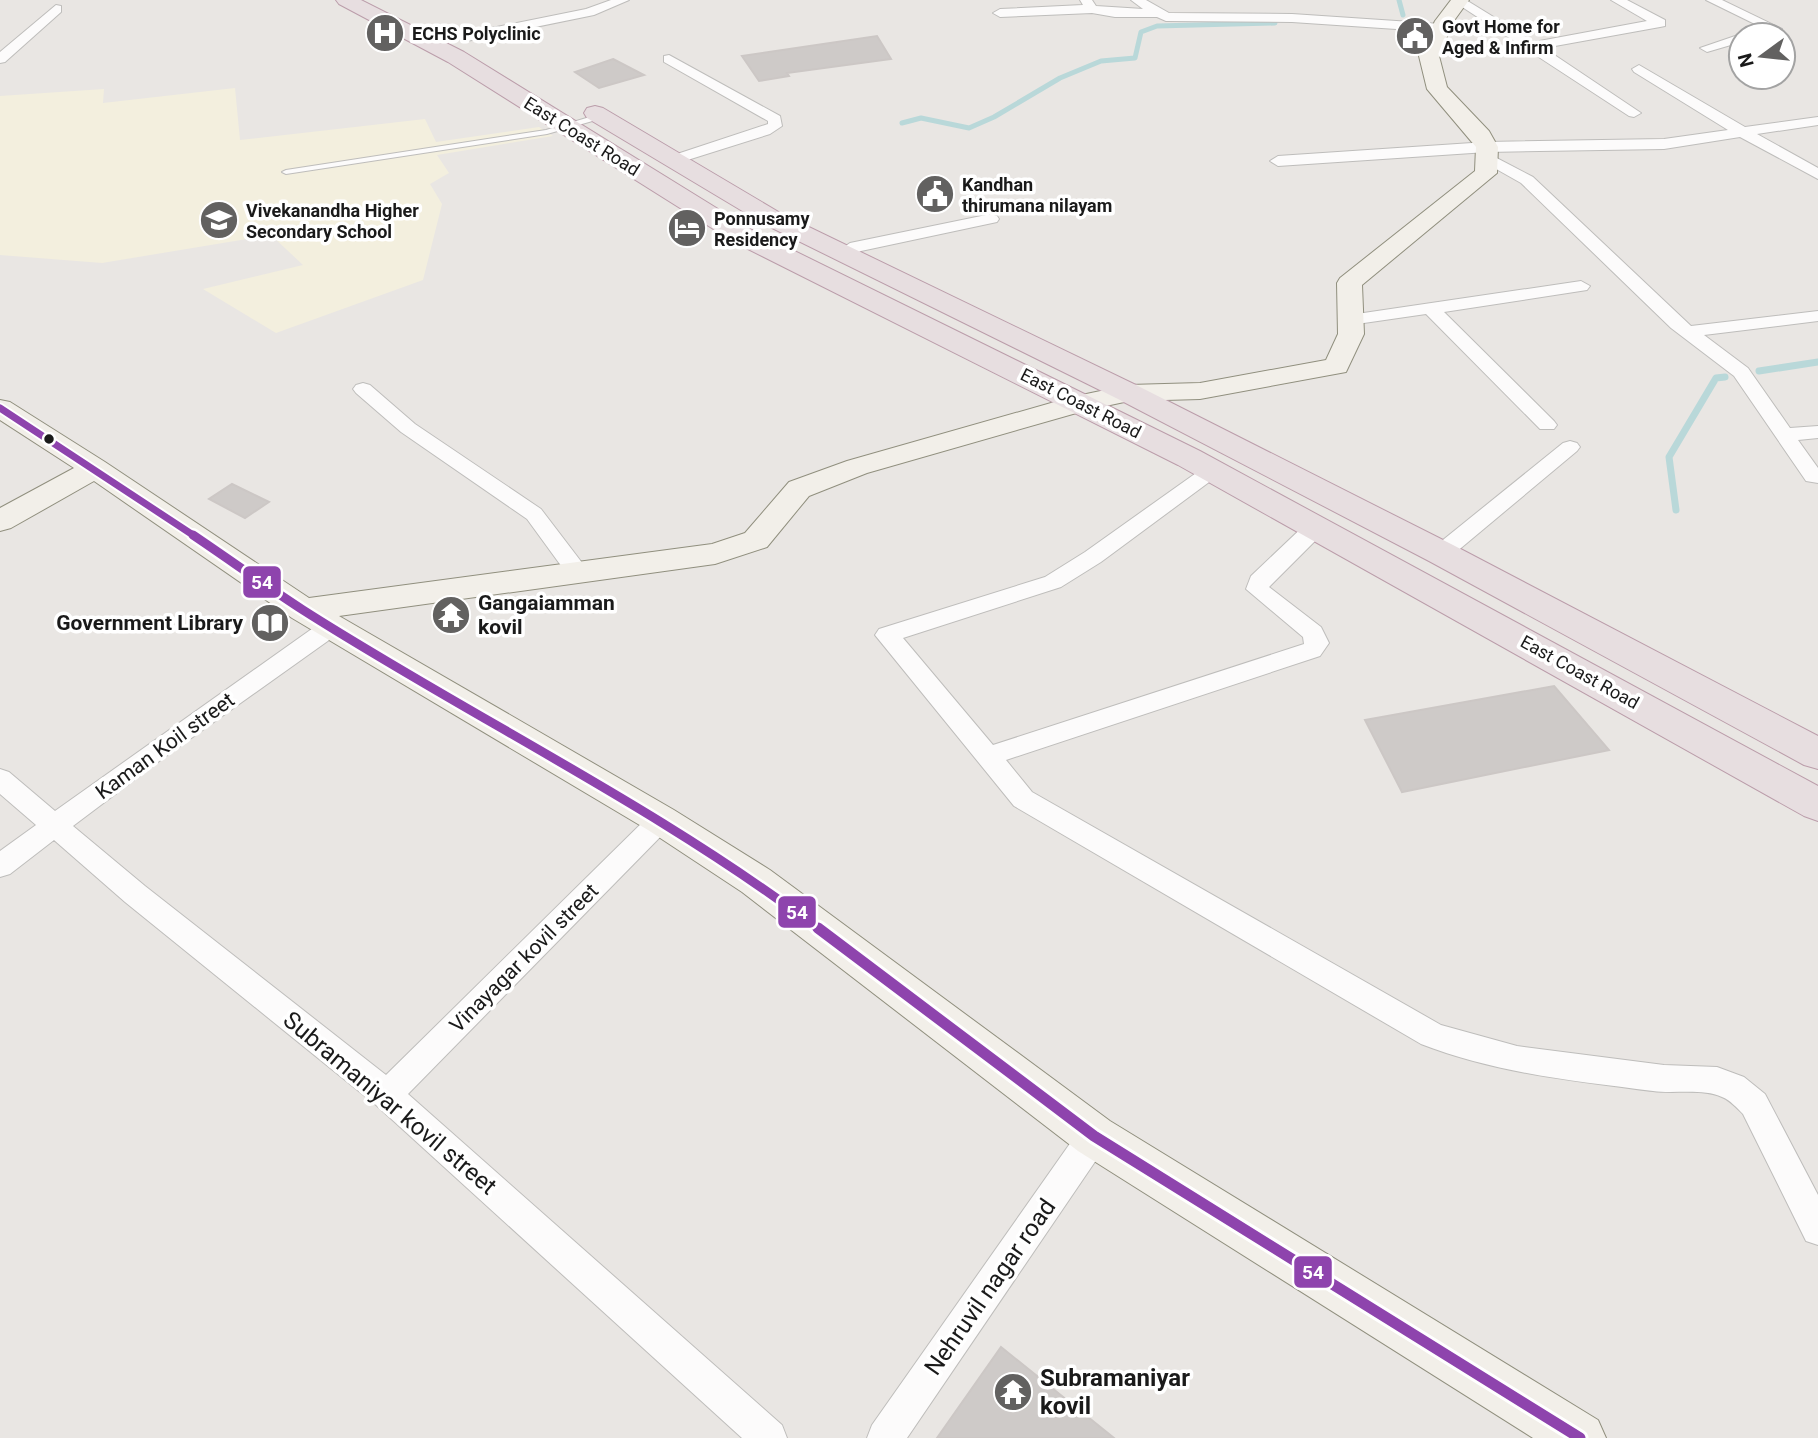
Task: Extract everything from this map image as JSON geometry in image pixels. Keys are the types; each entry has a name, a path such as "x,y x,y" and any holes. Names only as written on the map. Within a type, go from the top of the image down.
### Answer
{"highway":[{"name":"East Coast Road","path":"346,0 456,57 743,236 1213,470 1818,805"},
{"name":"East Coast Road","path":"392,0 467,37 774,219 1129,393 1441,553 1818,754"}],"street":[{"path":"467,37 589,12 623,0"},
{"path":"1137,0 1166,17 1293,18 1441,28"},
{"path":"1532,46 1660,23 1616,0"},
{"path":"1713,0 1758,21"},
{"path":"317,619 578,573 715,554 756,540 799,489 858,467 1082,403 1129,393 1200,391 1338,366 1351,334 1349,283 1486,173 1487,153 1481,136 1437,89 1429,56 1441,28 1460,1 1634,113"},
{"path":"569,4 589,12"},
{"path":"1000,13 1089,4 1115,13 1160,13"},
{"path":"1272,6 1293,18"},
{"path":"0,60 56,9"},
{"path":"1707,48 1727,42"},
{"path":"669,59 775,119 775,126 765,131 673,160"},
{"path":"1639,68 1742,132 1818,174"},
{"path":"1279,161 1664,144 1818,121"},
{"path":"1487,153 1527,180 1687,332 1741,372 1813,477 1818,477"},
{"path":"842,254 856,247 991,219"},
{"path":"1350,320 1581,286"},
{"path":"1430,308 1547,425"},
{"path":"1687,332 1818,316"},
{"path":"363,389 408,428 534,514 578,573"},
{"path":"0,408 95,468 317,619 661,820 756,881 1094,1136 1580,1438"},
{"path":"1784,435 1818,432"},
{"path":"1441,553 1570,447"},
{"path":"0,521 95,468"},
{"path":"1213,470 1093,557 1053,582 887,635 1023,799 1431,1035 1463,1048 1506,1057 1683,1081 1720,1082 1738,1089 1754,1104 1818,1229"},
{"path":"987,757 1311,650 1317,643 1313,633 1258,589 1259,581 1317,526"},
{"name":"Kaman Koil street","path":"0,866 153,752 317,619"},
{"name":"Subramaniyar kovil street","path":"0,779 135,894 387,1095 769,1438"},
{"name":"Vinayagar kovil street","path":"387,1095 661,820"},
{"name":"Nehruvil nagar road","path":"885,1438 1094,1136"}],"lane":[{"path":"286,172 568,127 600,116"}],"shaded area":[{"name":"Vivekanandha Higher Secondary School","path":"235,88 240,140 425,119 436,142 539,127 553,136 437,155 449,173 430,184 442,204 423,280 276,333 203,289 303,265 271,235 102,263 0,255 0,96 104,89 103,103"}],"building":[{"path":"877,36 891,59 787,73 789,76 759,81 742,56"},
{"path":"613,59 644,75 599,88 575,72"},
{"path":"232,484 269,502 245,518 209,499"},
{"path":"1554,686 1609,750 1402,792 1365,720"},
{"name":"Subramaniyar kovil","path":"1001,1347 1114,1438 937,1438"}],"waterway":[{"path":"1399,0 1403,15"},
{"path":"902,123 921,118 969,128 994,117 1060,78 1101,61 1135,58 1141,32 1157,26 1275,23"},
{"path":"1759,371 1818,362"},
{"path":"1676,510 1669,457 1716,378 1725,377"}],"transit line":[{"name":"54","path":"0,408 95,468 303,610 661,820 756,881 1094,1136 1580,1438"}],"place":[{"name":"ECHS Polyclinic","path":"385,33"},
{"name":"Govt Home for Aged & Infirm","path":"1415,36"},
{"name":"Kandhan thirumana nilayam","path":"935,194"},
{"name":"Vivekanandha Higher Secondary School","path":"219,220"},
{"name":"Ponnusamy Residency","path":"687,228"},
{"name":"Gangaiamman kovil","path":"451,615"},
{"name":"Government Library","path":"270,623"},
{"name":"Subramaniyar kovil","path":"1013,1392"}]}
